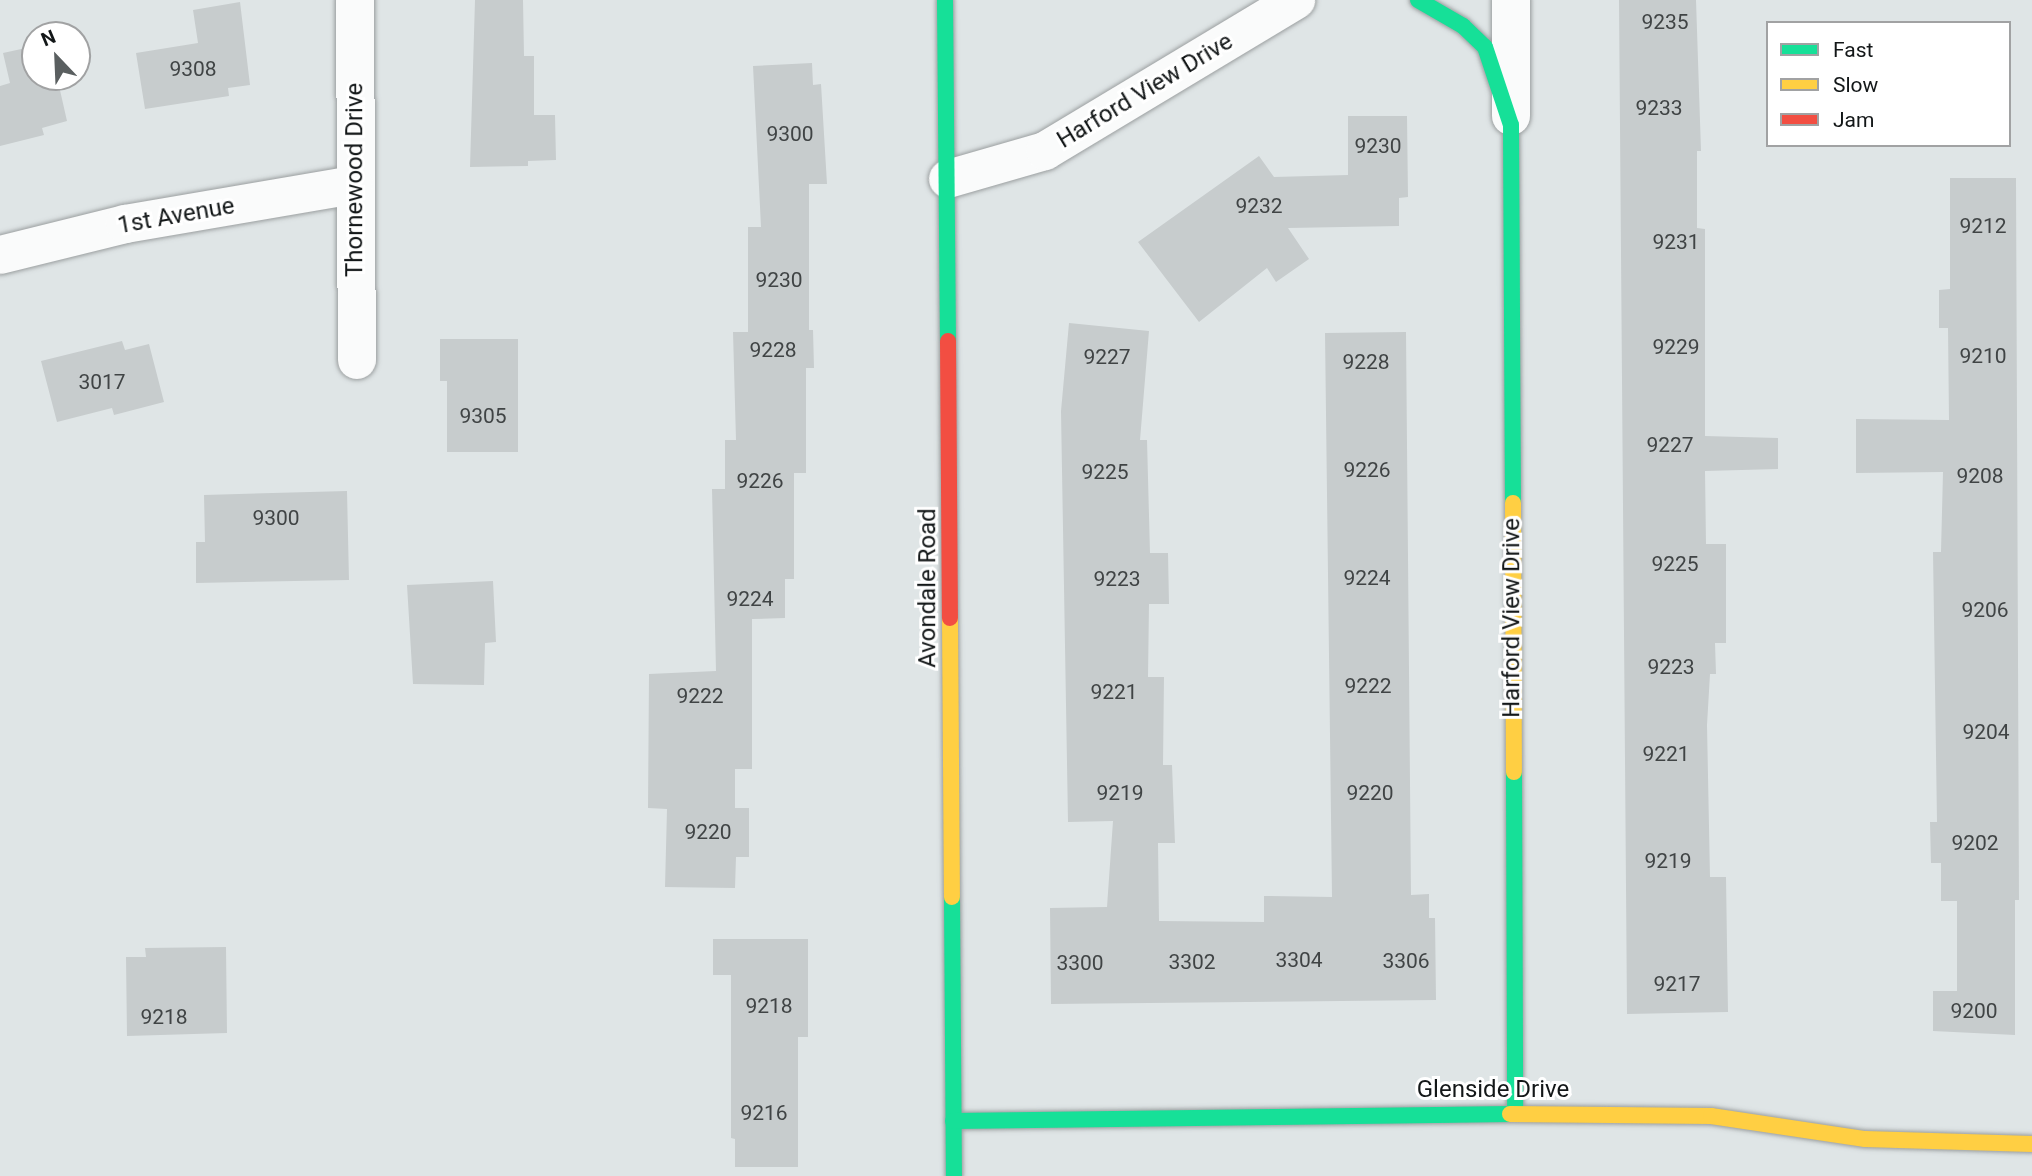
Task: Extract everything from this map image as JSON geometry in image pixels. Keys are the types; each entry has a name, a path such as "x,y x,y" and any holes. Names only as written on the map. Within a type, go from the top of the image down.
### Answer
{"street":[{"name":"Thornewood Drive","path":"355,0 357,360"},
{"name":"Avondale Road","path":"945,0 954,1176"},
{"name":"Harford View Drive","path":"948,179 1045,151 1296,0"},
{"name":"Harford View Drive","path":"1418,0 1463,26 1485,47 1511,125"},
{"name":"Harford View Drive","path":"1511,0 1515,1111"},
{"name":"1st Avenue","path":"0,255 125,223 354,185"},
{"name":"Glenside Drive","path":"953,1121 1515,1111 1698,1116 1865,1139 2032,1144"}],"building":[{"path":"475,0 523,0 524,56 534,56 534,115 555,115 556,160 528,161 528,166 470,167"},
{"path":"1619,0 1696,0 1701,151 1697,151 1697,228 1705,229 1705,436 1778,438 1778,469 1705,471 1706,544 1726,544 1726,643 1715,643 1716,674 1710,674 1707,725 1710,877 1726,877 1728,1012 1627,1014"},
{"path":"240,2 250,85 228,88 229,96 145,109 136,53 198,43 193,10"},
{"path":"21,49 21,91 60,91 67,121 42,128 44,135 0,146 0,86 10,83 3,53"},
{"path":"812,63 813,85 821,84 827,184 809,184 809,330 813,330 814,368 806,368 806,473 794,473 794,579 785,579 785,618 752,619 752,769 735,769 735,808 749,808 749,857 736,857 735,888 665,887 667,809 648,808 649,674 716,671 712,489 725,489 725,440 736,440 733,332 748,332 748,227 761,227 753,66"},
{"path":"1348,116 1407,116 1408,197 1399,198 1399,226 1288,228 1309,259 1276,282 1267,268 1199,322 1138,242 1259,156 1274,177 1348,175"},
{"path":"1950,178 2016,178 2019,900 2015,900 2015,1035 1933,1031 1933,991 1957,991 1957,901 1941,901 1941,863 1931,863 1930,822 1937,822 1933,552 1941,552 1943,472 1856,473 1856,419 1949,420 1948,328 1939,328 1939,290 1950,289"},
{"path":"1069,323 1149,331 1140,440 1147,440 1150,553 1168,553 1169,604 1149,604 1148,677 1164,677 1163,765 1172,765 1175,843 1158,843 1159,921 1264,922 1264,896 1332,897 1325,333 1406,332 1411,895 1429,894 1429,918 1435,918 1436,1000 1051,1004 1050,908 1107,907 1113,821 1068,822 1061,411"},
{"path":"440,339 518,339 518,452 447,452 447,381 440,381"},
{"path":"122,341 125,350 149,344 164,402 114,415 112,408 57,422 41,361"},
{"path":"347,491 349,580 196,583 196,542 205,542 204,495"},
{"path":"493,581 496,642 485,643 484,685 413,684 407,585"},
{"path":"713,939 808,939 808,1037 798,1037 798,1167 735,1167 735,1139 731,1138 731,975 713,975"},
{"path":"226,947 227,1033 127,1036 126,957 146,957 145,948"}],"traffic: fast":[{"path":"945,0 948,341"},
{"path":"1418,0 1463,26 1485,47 1511,125 1513,503"},
{"path":"1514,772 1515,1111"},
{"path":"952,897 954,1176"},
{"path":"953,1121 1510,1114"}],"traffic: slow":[{"path":"1513,503 1514,772"},
{"path":"950,618 952,897"},
{"path":"1510,1114 1711,1116 1865,1139 2032,1144"}],"traffic: jam":[{"path":"948,341 950,618"}]}
